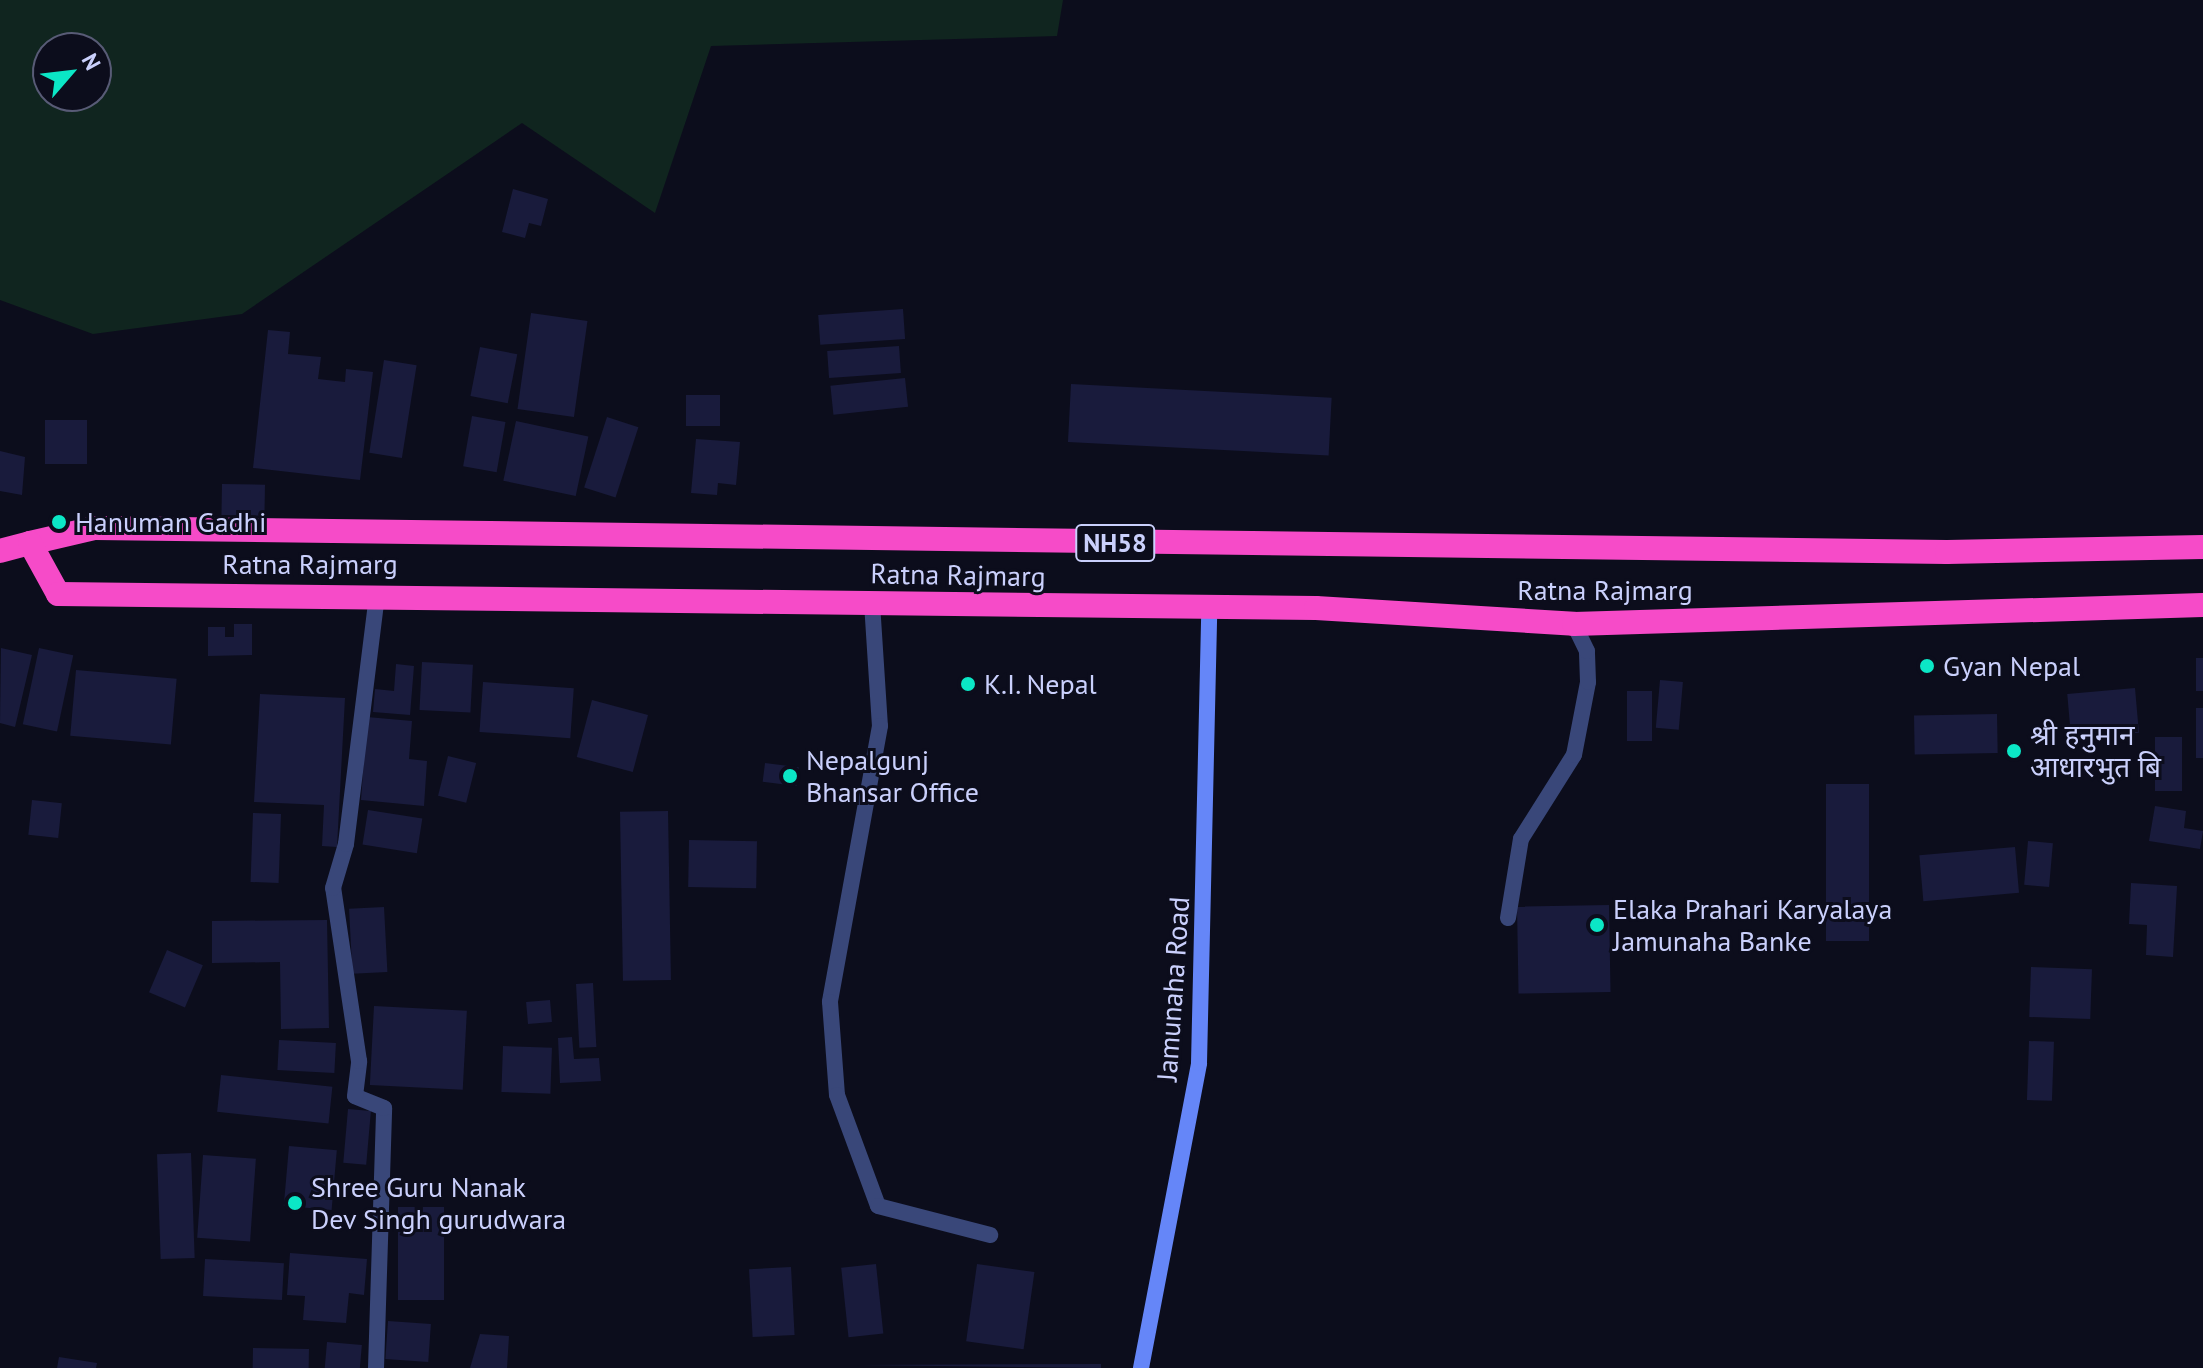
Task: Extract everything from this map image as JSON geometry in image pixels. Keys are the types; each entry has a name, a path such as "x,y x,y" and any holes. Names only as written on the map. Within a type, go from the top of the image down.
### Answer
{"highway":[{"name":"Ratna Rajmarg","path":"0,551 78,528 1235,546 2203,547"},
{"name":"Ratna Rajmarg","path":"30,543 58,594 377,594 1209,609 1574,624 2203,605"}],"street":[{"path":"376,1368 384,1108 355,1096 359,1061 333,888 346,844 377,594"},
{"path":"872,603 880,726 830,1002 837,1095 878,1206 990,1235"},
{"name":"Jamunaha Road","path":"1141,1368 1199,1063 1209,609"},
{"path":"1508,918 1521,839 1574,755 1588,682 1587,651 1574,624"}],"green space":[{"path":"0,0 1063,0 1057,36 711,46 655,213 522,123 242,314 93,334 0,300"}],"building":[{"path":"513,189 548,199 541,226 529,223 525,238 502,232"},
{"path":"903,309 905,339 820,345 818,315"},
{"path":"531,313 587,321 574,417 518,409"},
{"path":"268,330 290,332 288,354 321,357 318,379 345,382 346,369 373,372 360,480 253,468"},
{"path":"899,346 901,373 829,378 827,351"},
{"path":"480,347 517,354 508,403 470,396"},
{"path":"384,360 417,365 402,458 369,453"},
{"path":"905,378 908,407 833,415 830,386"},
{"path":"1071,384 1332,398 1329,456 1068,442"},
{"path":"686,395 720,395 720,426 686,426"},
{"path":"472,416 505,422 497,472 463,466"},
{"path":"607,417 638,427 616,498 584,487"},
{"path":"45,420 87,420 87,464 45,464"},
{"path":"516,421 588,436 576,496 503,481"},
{"path":"696,439 740,442 736,485 718,483 717,495 691,493"},
{"path":"0,451 25,457 22,495 0,491"},
{"path":"222,484 265,485 264,516 221,515"},
{"path":"234,624 252,624 252,655 208,656 208,627 225,627 225,637 234,637"},
{"path":"1,648 32,655 15,727 0,723"},
{"path":"39,648 73,655 57,732 23,724"},
{"path":"2196,658 2203,658 2203,691 2196,691"},
{"path":"422,662 473,665 470,713 419,710"},
{"path":"396,664 414,666 410,715 373,712 375,689 394,691"},
{"path":"76,670 177,679 171,745 70,736"},
{"path":"1660,680 1683,682 1679,730 1656,728"},
{"path":"483,682 574,688 570,738 480,732"},
{"path":"2135,688 2139,733 2071,739 2067,694"},
{"path":"1627,691 1652,691 1652,741 1627,741"},
{"path":"260,694 345,698 337,847 322,846 324,805 254,802"},
{"path":"592,700 648,715 633,772 577,757"},
{"path":"2196,708 2203,708 2203,758 2196,758"},
{"path":"1997,714 1998,753 1915,754 1914,715"},
{"path":"367,717 412,721 409,759 427,761 424,806 361,800"},
{"path":"2155,737 2182,737 2182,791 2155,791"},
{"path":"448,756 476,763 466,803 438,796"},
{"path":"765,763 799,767 796,786 763,782"},
{"path":"1826,784 1869,784 1869,941 1826,941"},
{"path":"32,800 62,803 58,838 28,835"},
{"path":"2155,806 2186,811 2184,828 2203,831 2200,849 2149,841"},
{"path":"368,810 422,819 417,853 363,845"},
{"path":"668,811 671,980 623,981 620,812"},
{"path":"253,813 281,814 279,883 251,882"},
{"path":"689,840 757,841 756,888 688,887"},
{"path":"2028,841 2053,843 2049,887 2024,885"},
{"path":"2015,847 2019,893 1923,901 1919,855"},
{"path":"2131,883 2177,886 2173,957 2146,955 2147,925 2129,924"},
{"path":"1609,905 1611,992 1519,994 1517,907"},
{"path":"384,907 387,972 352,974 349,909"},
{"path":"327,920 329,1028 281,1029 280,962 212,963 212,921"},
{"path":"167,950 203,965 185,1008 149,992"},
{"path":"2031,967 2092,969 2090,1019 2029,1017"},
{"path":"593,983 596,1047 579,1048 576,984"},
{"path":"550,1000 552,1022 528,1024 526,1002"},
{"path":"374,1006 467,1011 463,1090 370,1085"},
{"path":"572,1037 574,1059 599,1058 601,1081 560,1083 558,1038"},
{"path":"279,1040 336,1043 334,1073 277,1070"},
{"path":"2029,1041 2054,1042 2052,1101 2027,1100"},
{"path":"503,1046 552,1048 550,1094 501,1092"},
{"path":"221,1075 332,1087 329,1124 217,1112"},
{"path":"348,1109 371,1111 366,1165 343,1163"},
{"path":"289,1146 337,1150 332,1210 284,1206"},
{"path":"191,1153 195,1258 161,1259 157,1154"},
{"path":"203,1155 256,1159 250,1241 197,1238"},
{"path":"398,1207 444,1207 444,1300 398,1300"},
{"path":"290,1253 367,1259 364,1295 349,1293 346,1323 303,1320 305,1296 287,1295"},
{"path":"205,1259 284,1263 282,1300 203,1296"},
{"path":"876,1264 883,1334 849,1337 841,1268"},
{"path":"977,1264 1034,1272 1024,1349 966,1341"},
{"path":"791,1267 795,1335 753,1337 749,1269"},
{"path":"388,1321 431,1324 428,1362 385,1359"},
{"path":"480,1334 509,1336 507,1368 470,1368"},
{"path":"327,1342 362,1345 360,1368 325,1368"},
{"path":"253,1348 309,1349 309,1368 253,1368"},
{"path":"59,1357 97,1363 96,1368 57,1368"},
{"path":"1101,1364 1101,1368 856,1365"}],"place":[{"name":"Hanuman Gadhi","path":"59,522"},
{"name":"Gyan Nepal","path":"1927,666"},
{"name":"K.I. Nepal","path":"968,684"},
{"name":"श्री हनुमान आधारभुत बि","path":"2014,751"},
{"name":"Nepalgunj Bhansar Office","path":"790,776"},
{"name":"Elaka Prahari Karyalaya Jamunaha Banke","path":"1597,925"},
{"name":"Shree Guru Nanak Dev Singh gurudwara","path":"295,1203"}]}
